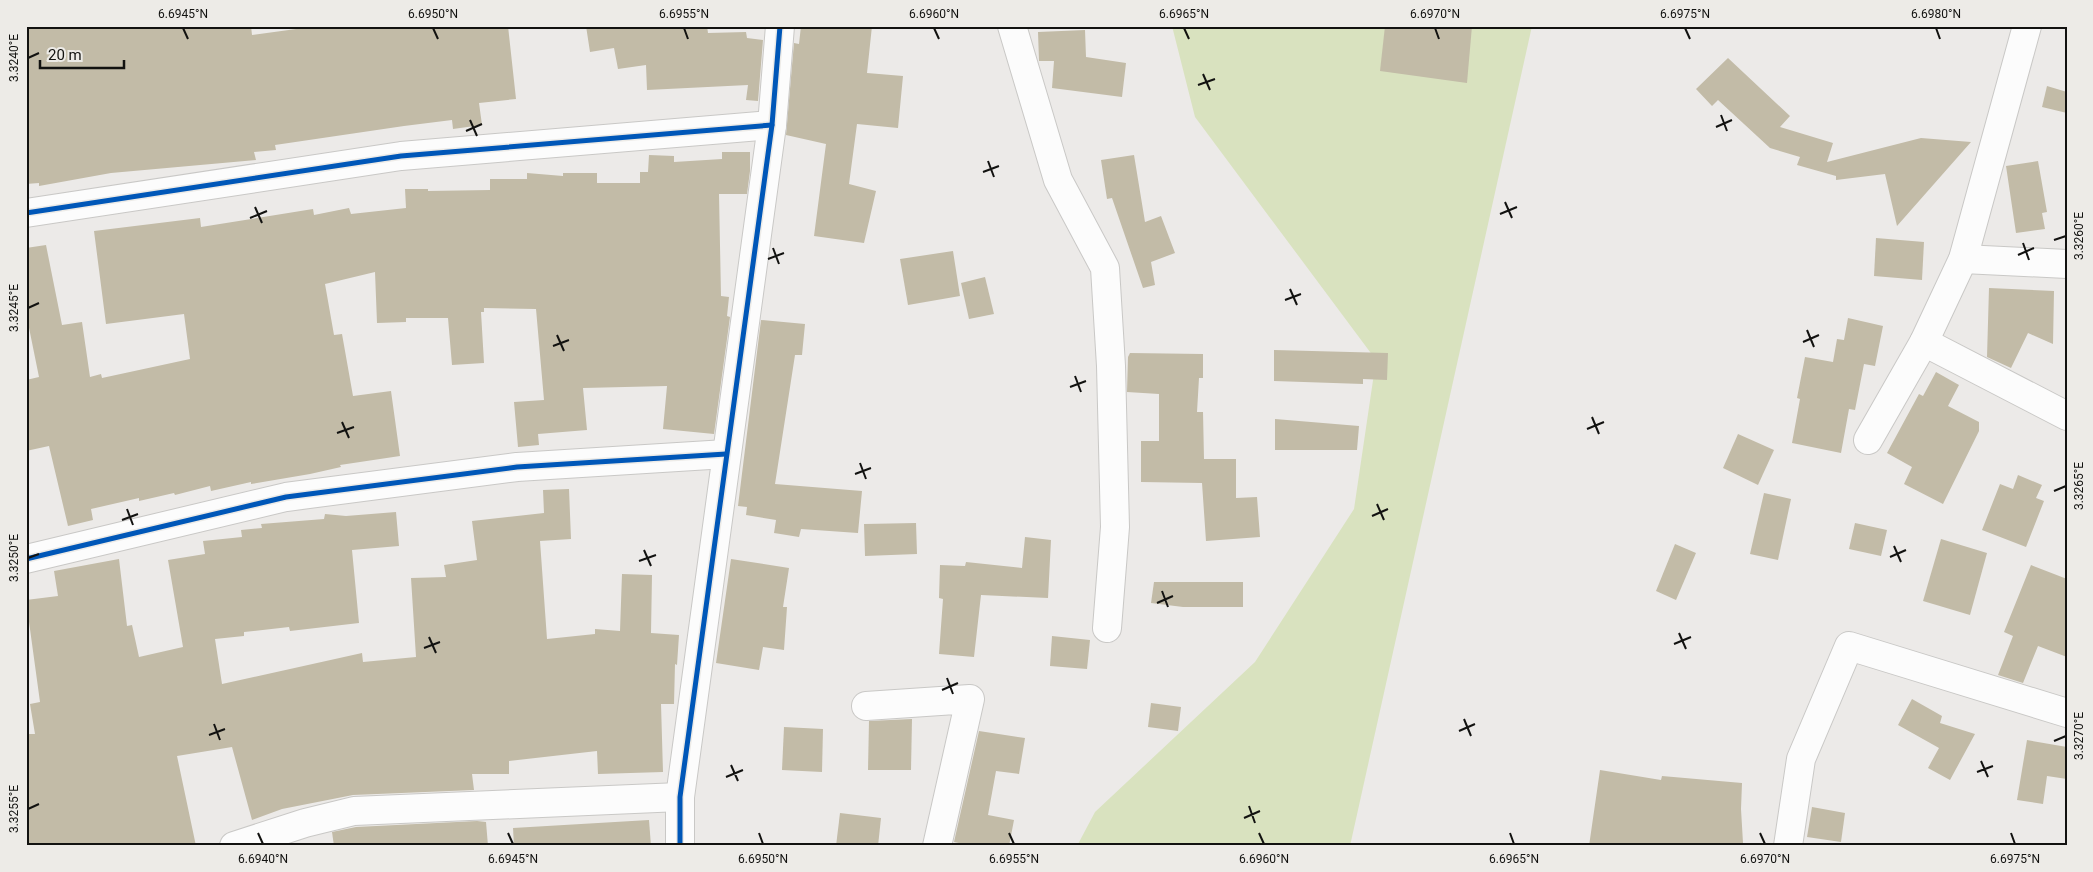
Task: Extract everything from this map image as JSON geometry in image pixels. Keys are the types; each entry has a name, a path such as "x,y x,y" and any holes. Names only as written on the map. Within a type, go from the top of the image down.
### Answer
{"street":[{"path":"680,846 680,797 772,125 780,26"},
{"path":"1012,26 1058,180 1105,268 1111,366 1115,528 1107,628"},
{"path":"1868,440 1924,342 1963,259 2027,26"},
{"path":"26,213 401,156 772,125"},
{"path":"1963,259 2067,264"},
{"path":"1924,342 2067,416"},
{"path":"26,559 286,497 517,467 726,454"},
{"path":"1788,846 1801,759 1849,646 2067,713"},
{"path":"866,706 970,699 937,846"},
{"path":"234,846 306,823 354,811 680,797"}],"green space":[{"path":"1172,26 1532,26 1350,846 1077,846 1095,812 1255,662 1354,509 1376,360 1195,117"}],"building":[{"path":"26,26 251,26 252,35 296,29 296,26 508,26 516,99 479,103 482,125 453,129 452,120 404,126 275,145 276,150 254,152 256,160 111,173 39,186 39,183 26,184"},
{"path":"586,26 707,26 708,33 746,32 747,38 763,40 758,101 746,100 748,85 647,90 646,65 618,69 614,48 590,52"},
{"path":"801,26 872,26 867,73 903,76 898,128 857,124 849,184 876,191 864,243 814,236 826,144 786,135 794,43 799,44"},
{"path":"1385,26 1472,26 1467,83 1380,71"},
{"path":"1085,30 1086,57 1126,63 1122,97 1052,88 1054,61 1039,61 1038,32"},
{"path":"1728,58 1790,116 1780,127 1833,143 1827,162 1921,138 1971,142 1897,226 1885,174 1836,180 1836,176 1797,165 1800,157 1770,148 1718,100 1712,106 1696,89"},
{"path":"2047,86 2067,92 2067,113 2042,107"},
{"path":"722,152 750,152 750,171 747,194 719,194 721,296 729,297 727,316 730,317 714,434 663,429 667,386 583,388 587,430 538,434 539,445 518,447 514,402 544,400 536,309 484,308 484,312 481,312 484,363 452,365 448,318 406,318 406,322 377,323 375,272 325,284 334,335 342,334 353,396 391,391 400,456 340,465 341,467 310,474 251,484 251,482 211,491 210,486 175,495 174,493 139,501 139,498 91,509 93,520 68,526 49,446 26,451 26,380 39,377 26,313 26,248 46,245 62,325 82,322 90,377 101,374 102,378 190,359 184,314 106,324 94,231 200,218 201,227 313,209 314,215 349,208 351,214 406,208 405,189 428,189 428,191 490,190 490,179 527,179 527,173 563,176 563,173 597,173 597,183 640,183 640,172 648,172 649,155 674,156 674,162 722,159"},
{"path":"1134,155 1145,222 1161,216 1175,253 1151,262 1155,285 1143,288 1112,198 1107,199 1101,160"},
{"path":"2038,161 2047,212 2042,213 2045,229 2016,233 2006,166"},
{"path":"1876,238 1924,242 1922,280 1874,276"},
{"path":"953,251 960,296 908,305 900,259"},
{"path":"985,277 994,314 969,319 961,283"},
{"path":"1989,288 2054,291 2053,344 2028,333 2011,368 1987,357"},
{"path":"1848,318 1883,326 1875,366 1864,364 1855,410 1849,409 1841,453 1792,443 1800,399 1797,398 1805,357 1833,362 1837,339 1844,340"},
{"path":"761,320 805,324 802,355 795,355 775,484 862,491 858,533 801,529 799,537 774,533 776,520 746,515 747,507 738,506"},
{"path":"1274,350 1388,353 1387,380 1363,379 1363,384 1274,381"},
{"path":"1130,353 1203,354 1203,378 1199,378 1197,412 1203,412 1204,459 1236,459 1236,498 1257,497 1260,537 1206,541 1202,483 1141,482 1141,441 1159,441 1159,394 1127,392 1128,357"},
{"path":"1936,372 1959,385 1948,406 1979,422 1979,431 1943,504 1904,484 1912,467 1887,453 1919,394 1923,396"},
{"path":"1275,419 1359,426 1357,450 1275,450"},
{"path":"1738,434 1774,450 1758,485 1723,468"},
{"path":"2018,475 2042,485 2036,498 2044,501 2026,547 1982,530 2000,484 2013,489"},
{"path":"569,489 571,539 540,541 547,639 595,634 595,629 620,631 622,574 652,575 651,633 679,635 677,665 675,664 674,704 661,704 663,772 598,774 597,751 509,761 509,774 472,774 474,790 353,795 282,809 252,820 232,747 177,756 196,846 26,846 26,734 35,734 30,704 40,702 26,600 58,596 54,571 119,559 127,626 132,625 139,657 183,647 168,560 205,554 203,541 242,537 241,530 262,528 261,524 324,519 325,514 346,516 396,512 399,546 352,550 359,623 290,631 289,627 244,632 244,636 215,639 222,684 362,653 363,662 416,657 411,578 446,577 444,565 477,560 472,521 544,513 543,490"},
{"path":"1764,493 1791,499 1778,560 1750,554"},
{"path":"916,523 917,554 865,556 864,524"},
{"path":"1855,523 1887,530 1881,556 1849,549"},
{"path":"1025,537 1051,540 1048,598 981,595 974,657 939,654 943,599 939,598 940,565 965,566 966,562 1022,568"},
{"path":"1941,539 1987,553 1970,615 1923,601"},
{"path":"1675,544 1696,553 1676,600 1656,591"},
{"path":"731,559 789,568 783,607 787,607 784,650 763,647 759,670 716,663"},
{"path":"2031,565 2067,579 2067,657 2038,646 2023,683 1998,675 2013,636 2004,632"},
{"path":"1154,582 1243,582 1243,607 1183,607 1151,603"},
{"path":"1052,636 1090,640 1087,669 1050,666"},
{"path":"1912,699 1942,716 1940,723 1975,734 1950,780 1928,768 1939,748 1898,725"},
{"path":"1151,703 1181,707 1178,731 1148,727"},
{"path":"912,719 911,770 868,770 869,721"},
{"path":"784,727 823,729 822,772 782,770"},
{"path":"979,731 1025,738 1019,774 996,771 988,815 1014,820 1009,846 973,846 954,842"},
{"path":"2027,740 2067,747 2067,779 2047,776 2043,804 2017,800"},
{"path":"1600,770 1661,780 1662,776 1742,783 1743,843 1696,846 1589,846"},
{"path":"1812,807 1845,813 1841,842 1807,837"},
{"path":"840,813 881,818 878,846 836,846"},
{"path":"649,820 651,846 514,846 513,828"},
{"path":"486,822 488,846 334,846 332,832 356,827"}],"cycle path":[{"path":"680,846 680,797 772,125 780,26"},
{"path":"26,213 401,156 772,125"},
{"path":"26,559 286,497 517,467 726,454"}]}
